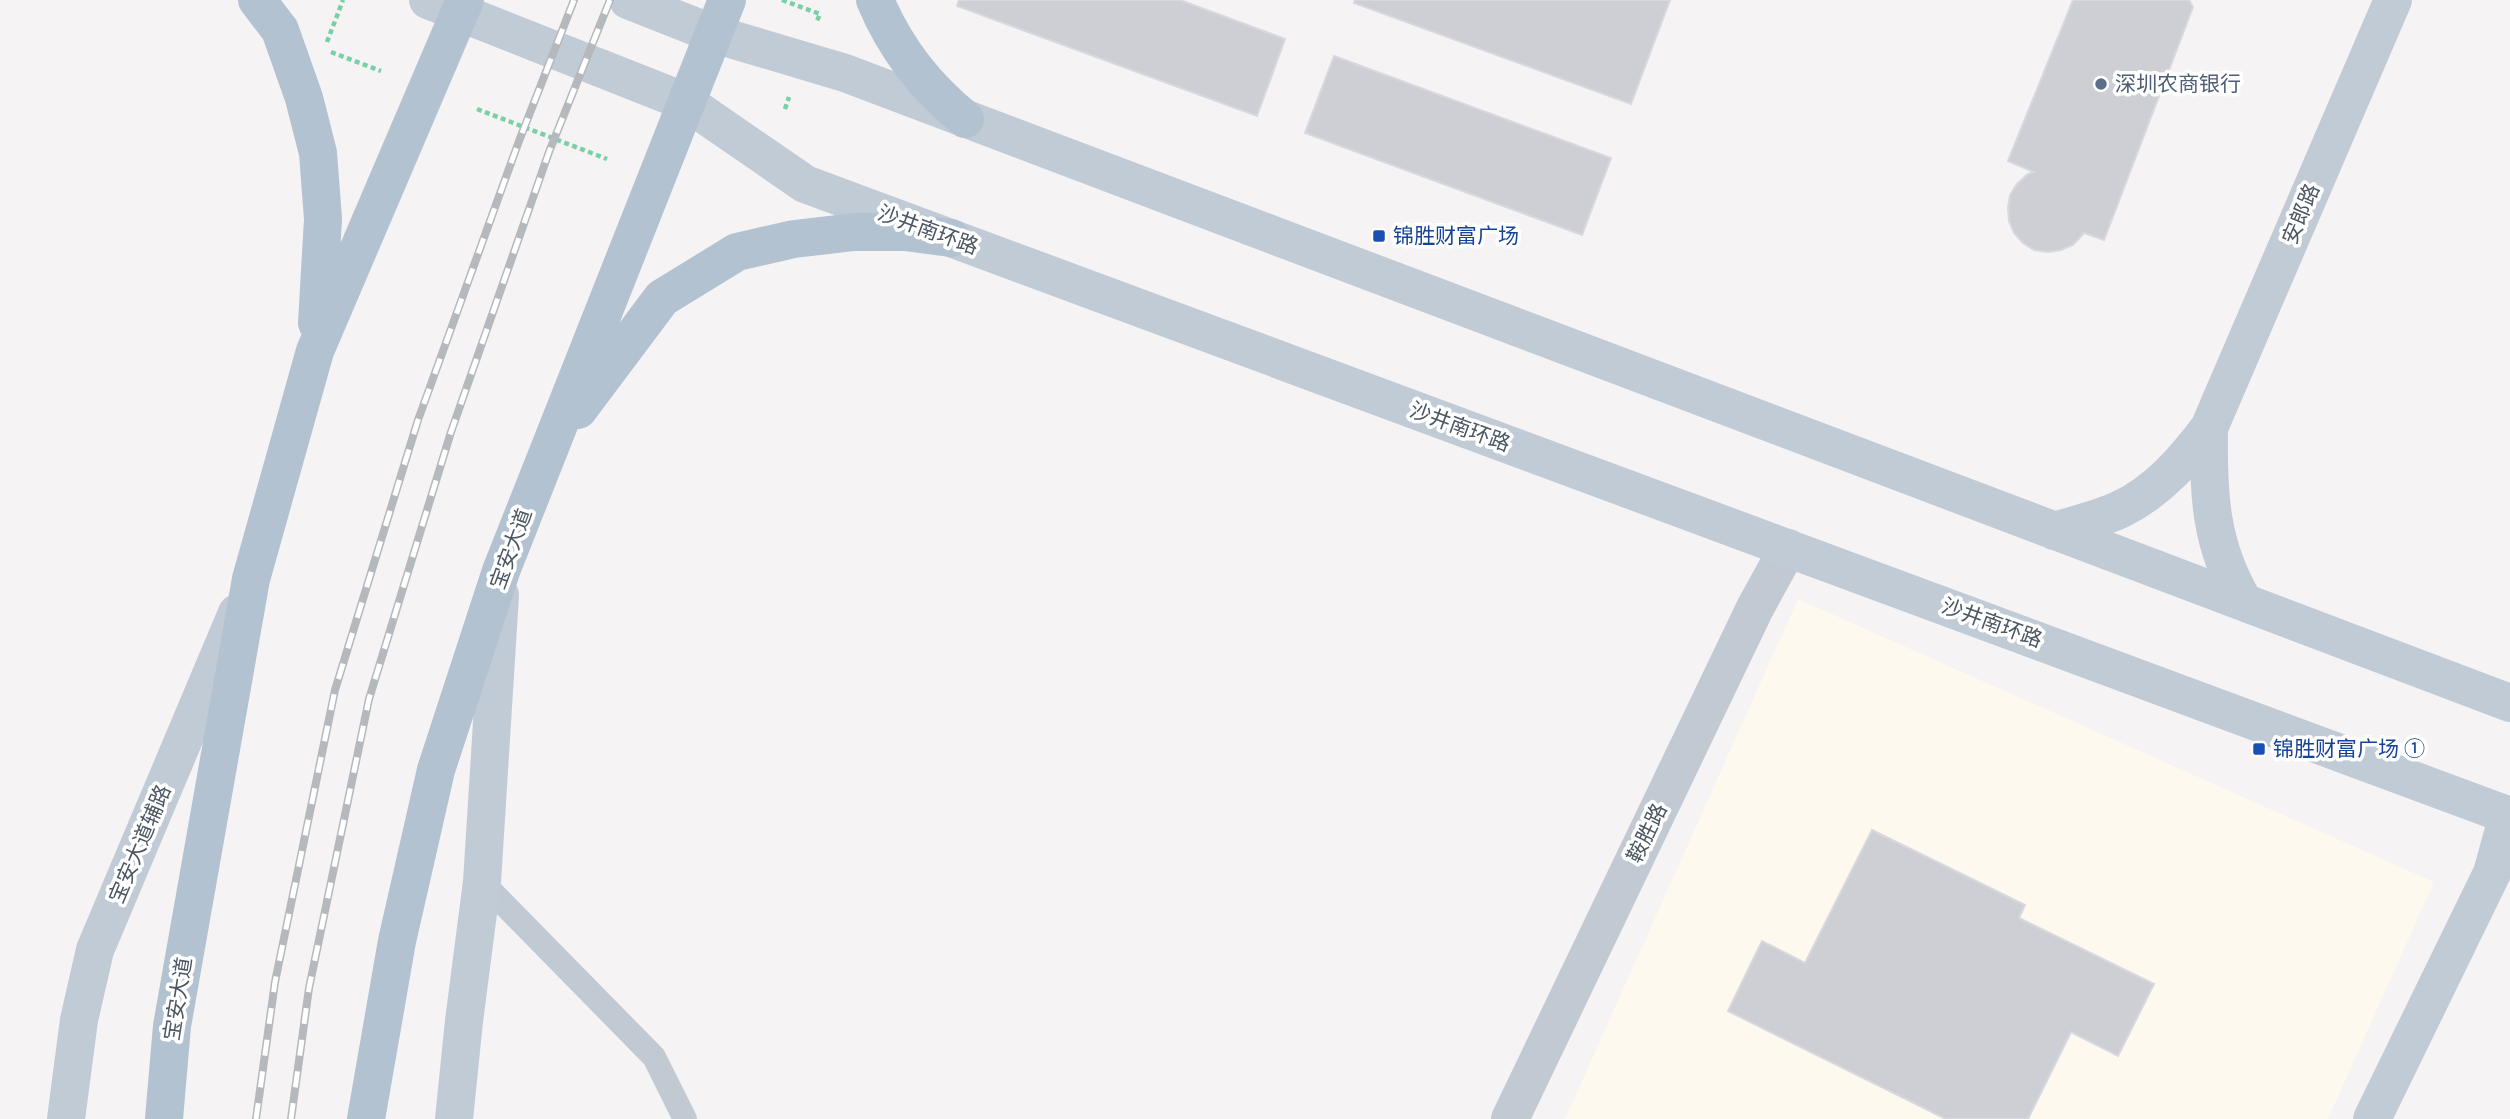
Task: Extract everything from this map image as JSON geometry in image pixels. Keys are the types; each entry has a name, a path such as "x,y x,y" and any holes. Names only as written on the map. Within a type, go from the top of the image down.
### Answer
{"main road":[{"path":"257,0 280,30 304,97 318,153 323,219 315,351"},
{"path":"628,0 720,17 845,74 2510,703"},
{"path":"875,0 895,41 919,76 940,99 965,119"},
{"name":"安郎路","path":"2054,531 2123,508 2155,486 2184,461 2209,428 2393,0"},
{"name":"宝安大道","path":"164,1119 172,1026 251,579 315,351 451,4"},
{"name":"沙井南环路","path":"451,4 686,102 805,184 2509,815"},
{"name":"宝安大道","path":"366,1119 397,941 436,770 501,571 720,17"},
{"path":"549,448 662,298 737,252 794,239 853,232 905,232 951,238"},
{"name":"安郎路","path":"2209,428 2208,470 2216,534 2228,576 2244,602"},
{"path":"454,1119 482,881 501,571"},
{"name":"宝安大道辅路","path":"66,1119 79,1020 95,950 251,579"},
{"path":"2372,1119 2492,873 2509,815"}],"street":[{"name":"鞍胜路","path":"1510,1119 1755,608 1788,548"}],"lane":[{"path":"482,881 654,1057 685,1119"}],"path":[{"path":"343,0 324,49 381,71"},
{"path":"782,0 820,14 815,25"},
{"path":"477,109 607,159"}],"shaded area":[{"path":"1798,599 2434,882 2328,1119 1565,1119"}],"building":[{"path":"959,0 1180,0 1285,39 1257,116 957,6"},
{"path":"1355,0 1670,0 1631,104 1354,3"},
{"name":"深圳农商银行","path":"2073,0 2189,0 2193,7 2104,240 2084,233 2073,245 2048,252 2034,250 2014,233 2009,221 2010,195 2017,184 2034,172 2008,161"},
{"path":"1334,56 1611,158 1582,235 1305,133"},
{"path":"1872,830 2025,905 2019,918 2154,984 2118,1056 2071,1032 2028,1119 1946,1119 1728,1011 1762,941 1805,963"}],"railway":[{"path":"256,1119 275,982 335,690 418,420 519,141 574,0"},
{"path":"291,1119 309,988 369,699 451,432 549,152 610,0"}],"place":[{"name":"深圳农商银行","path":"2101,84"},
{"name":"锦胜财富广场","path":"1379,236"},
{"name":"锦胜财富广场 ①","path":"2259,749"}]}
